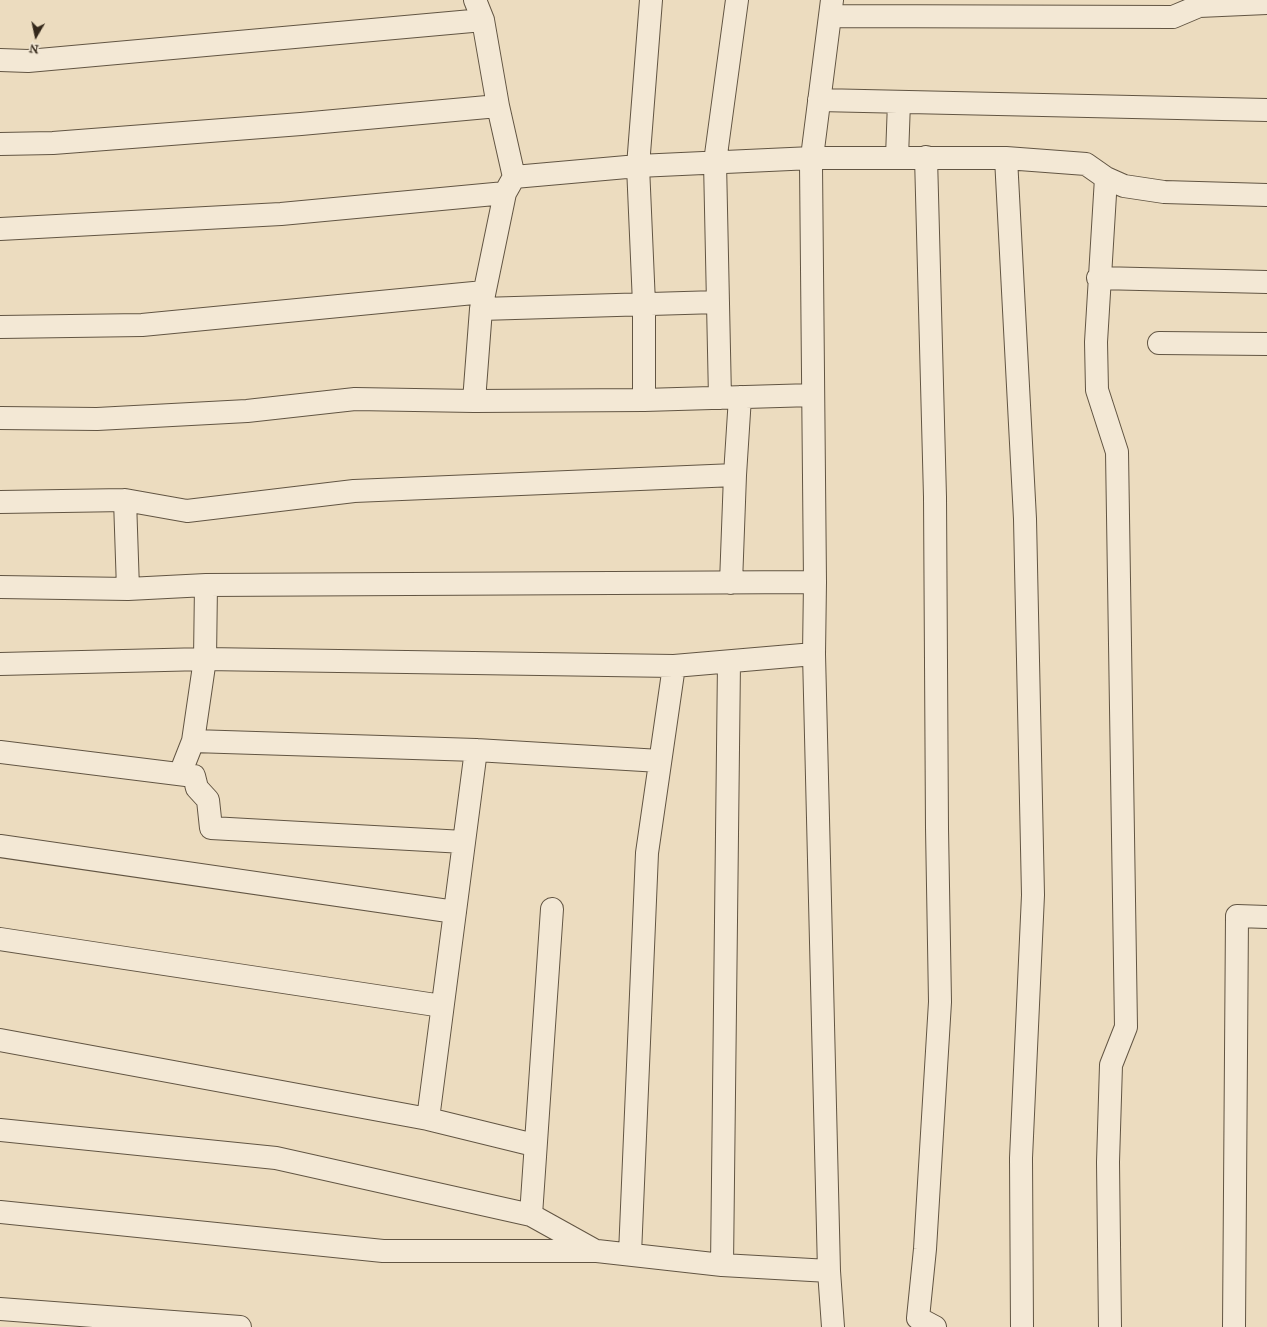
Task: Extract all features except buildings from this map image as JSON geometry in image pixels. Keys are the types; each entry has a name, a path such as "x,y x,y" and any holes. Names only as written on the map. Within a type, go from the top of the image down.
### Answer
{"street":[{"path":"474,401 483,301 510,185 498,106 482,20 475,0"},
{"path":"644,400 644,304 638,166 651,0"},
{"path":"731,583 735,475 730,397 718,302 715,162 737,0"},
{"path":"833,1327 829,1270 814,654 815,582 812,158 831,8 1173,17 1198,3 1267,3"},
{"path":"0,60 28,61 482,20"},
{"path":"819,100 1267,110"},
{"path":"897,157 899,102"},
{"path":"0,144 76,141 301,124 498,106"},
{"path":"926,157 935,497 936,828 940,1002 925,1249 918,1318 935,1327"},
{"path":"0,229 281,214 510,185 638,166 812,158 1006,158 1086,164 1106,178 1124,186 1164,192 1267,194"},
{"path":"1006,158 1025,520 1033,895 1021,1158 1022,1327"},
{"path":"1106,178 1098,278 1096,342 1097,390 1117,452 1126,1027 1111,1065 1108,1162 1110,1327"},
{"path":"1098,278 1267,282"},
{"path":"0,327 142,325 483,301 644,304 718,302"},
{"path":"1159,343 1267,344"},
{"path":"0,418 97,419 247,411 355,399 474,401 644,400 813,395"},
{"path":"0,502 125,500 188,511 354,491 735,475"},
{"path":"125,500 128,589"},
{"path":"0,587 128,589 206,585 815,582"},
{"path":"180,774 194,741 205,659 206,585"},
{"path":"0,664 205,659 674,666 814,654"},
{"path":"722,1265 729,662"},
{"path":"630,1254 647,853 674,666"},
{"path":"194,741 476,750 660,761"},
{"path":"428,1119 476,750"},
{"path":"0,752 194,776 197,788 208,800 211,828 464,842"},
{"path":"0,846 455,912"},
{"path":"531,1215 534,1145 552,909"},
{"path":"1234,1327 1237,916 1267,916"},
{"path":"0,939 442,1006"},
{"path":"0,1040 428,1119 534,1145"},
{"path":"0,1130 276,1158 531,1215 597,1251"},
{"path":"0,1212 382,1251 597,1251 722,1265 829,1270"},
{"path":"0,1309 240,1327"}]}
